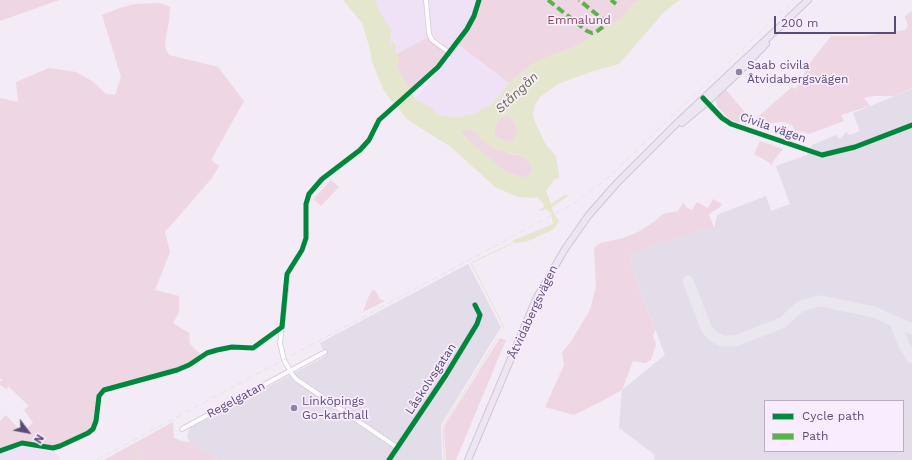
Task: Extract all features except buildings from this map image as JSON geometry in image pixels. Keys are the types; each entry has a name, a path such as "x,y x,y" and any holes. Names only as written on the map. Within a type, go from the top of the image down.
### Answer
{"main road":[{"name":"Åtvidabergsvägen","path":"468,460 530,312 555,264 575,234 622,178 808,0"}],"street":[{"path":"426,0 428,34 432,40 450,53 467,29 474,16 479,0"},
{"name":"Civila vägen","path":"705,100 722,118 730,124 822,155 855,147 912,126"},
{"path":"286,282 280,343 282,355 290,371 296,379 398,448"},
{"name":"Låskolvsgatan","path":"390,460 446,375 477,324 480,315 475,305"},
{"name":"Regelgatan","path":"182,429 325,352"}],"shaded area":[{"path":"376,0 424,0 425,27 428,37 396,54 395,41 392,41 392,46 390,46 391,30 377,6"},
{"path":"429,0 477,0 463,32 452,46 447,47 434,37 431,32"},
{"path":"459,45 509,83 490,106 483,108 477,113 459,117 441,116 431,107 415,99"},
{"path":"912,89 912,460 654,460 655,455 619,428 622,390 665,355 630,264 632,254 660,243 668,242 698,231 714,228 717,215 766,196 771,211 790,204 776,166 807,155 812,145 836,135 840,139 846,132 850,135 860,131 853,113"},
{"path":"468,264 501,327 441,425 442,460 217,460 190,442 187,436 190,428 326,356 320,343"},
{"path":"33,446 55,452 61,460 0,460 0,453 14,447"}],"green space":[{"path":"0,0 59,0 0,21"},
{"name":"Emmalund","path":"481,0 640,0 633,4 624,16 610,26 578,45 533,64 509,83 459,45 475,19"},
{"path":"160,3 170,7 165,42 166,50 169,55 218,67 244,101 211,160 219,166 212,178 165,232 170,252 155,290 179,296 179,312 173,323 189,333 190,344 201,355 188,364 102,390 97,397 95,421 90,430 86,433 54,446 24,441 0,450 0,421 6,415 22,432 33,423 24,410 29,406 8,386 7,390 0,385 0,381 3,381 0,378 0,98 18,102 16,82 49,68 76,72 92,81 106,94 115,95 121,77 102,15 134,4"},
{"path":"912,11 912,88 894,96 872,96 864,98 870,106 841,115 844,121 809,134 795,130 792,125 784,122 744,125 751,119 753,121 792,87 796,89 810,63 831,36 865,36 905,30 908,26 905,18 906,15"},
{"path":"428,37 447,55 437,68 410,90 397,67 398,64 396,54"},
{"path":"726,90 748,116 740,122 736,123 728,118 717,106 716,100"},
{"path":"508,115 516,124 517,131 513,140 508,142 495,137 495,125 502,117"},
{"path":"466,129 472,130 478,134 481,139 510,154 518,155 526,159 531,165 532,172 530,175 524,178 506,172 470,142 460,131"},
{"path":"760,141 783,149 771,166 770,163 754,154"},
{"path":"331,180 339,187 321,206 313,199"},
{"path":"713,199 722,204 709,214 714,228 698,231 668,242 660,243 632,254 630,264 655,330 653,336 656,345 651,360 645,363 633,361 622,390 574,415 545,407 564,365 562,352 570,343 590,310 596,286 594,249 596,246 601,243 623,238 640,231 663,214 678,211 683,203 686,207 692,210 697,202 708,208"},
{"path":"375,290 380,299 385,301 363,312 368,298 372,291"},
{"path":"500,338 506,340 456,460 446,460 445,425"},
{"path":"173,422 174,438 181,441 190,442 217,460 104,460"}],"water":[{"name":"Stångån","path":"343,0 376,0 377,6 391,30 390,46 392,46 391,43 393,41 396,44 396,54 399,56 397,67 415,99 431,107 441,116 459,117 477,113 483,108 490,106 509,83 519,74 541,59 578,45 610,26 624,16 633,4 640,0 680,0 665,11 619,64 593,71 558,84 540,97 535,105 533,113 534,120 546,145 556,156 559,174 559,178 554,180 546,191 551,204 566,194 568,196 552,207 553,212 559,221 554,229 526,242 515,243 512,241 553,224 551,213 545,209 539,210 543,208 544,204 537,197 518,197 495,187 451,147 408,120 383,89 372,62 370,49 362,23","holes":["508,115 516,124 517,131 513,140 508,142 495,137 495,125 502,117","466,129 472,130 478,134 481,139 494,149 518,155 526,159 531,165 532,172 530,175 524,178 506,172 470,142 460,131"]}],"waterway":[{"path":"503,329 503,325 471,263 513,243"},
{"path":"444,460 443,426 497,339"},
{"path":"135,444 138,460"}],"taxiway":[{"path":"688,281 707,330 714,337 722,341 735,341 779,324 797,309 817,301 874,312 912,329"},
{"path":"890,319 895,323 904,345 912,358"}],"railway":[{"path":"97,460 573,204 612,174 794,0"}],"marked path":[{"path":"548,0 587,31 592,33 596,32 604,26 606,22 579,0"},
{"path":"611,0 616,4"}],"cycle path":[{"path":"0,451 22,443 53,448 60,446 88,433 93,429 96,421 99,396 104,390 177,370 189,365 207,353 217,350 232,347 253,348 282,327 287,274 302,250 306,238 306,204 309,194 322,179 360,150 369,140 379,120 438,67 467,29 474,16 479,0"},
{"path":"703,98 722,118 731,124 822,155 855,147 912,125"},
{"path":"389,460 446,375 477,324 480,315 475,305"}],"place":[{"name":"Saab civila Åtvidabergsvägen","path":"739,72"},
{"name":"Linköpings Go-karthall","path":"294,408"}]}
